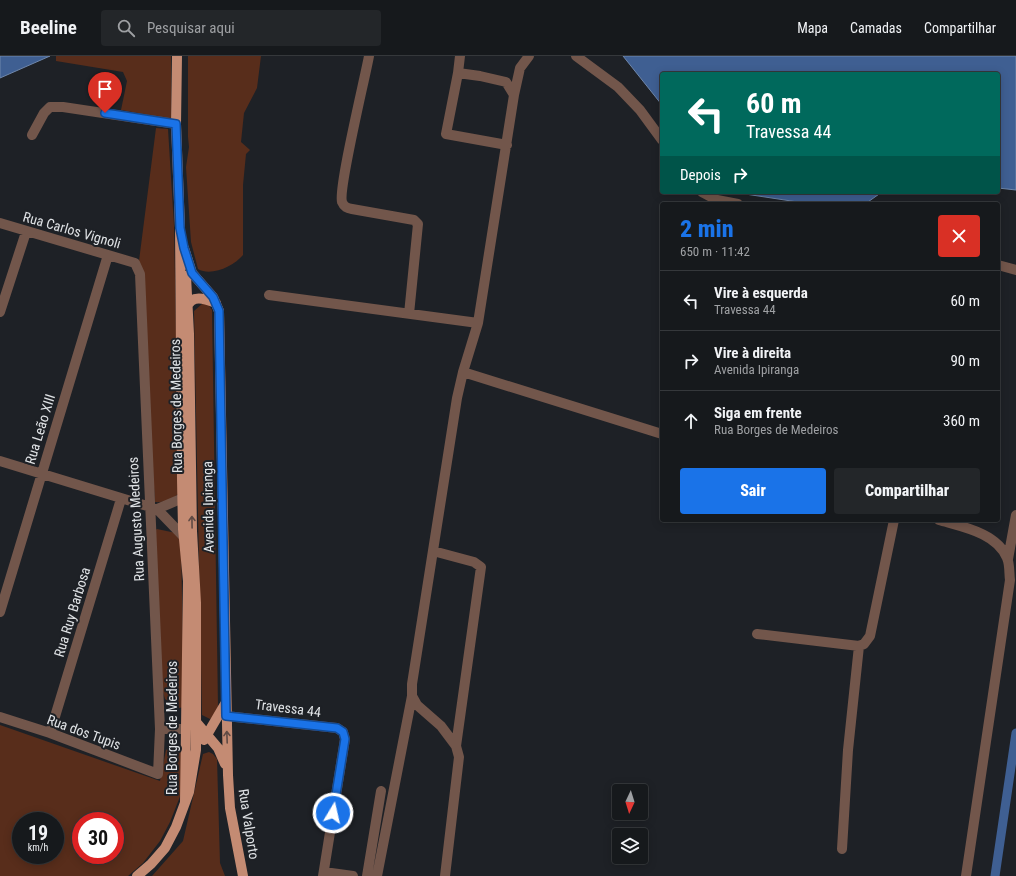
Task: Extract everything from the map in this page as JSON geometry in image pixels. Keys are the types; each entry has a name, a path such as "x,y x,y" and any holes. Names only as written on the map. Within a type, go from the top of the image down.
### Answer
{"main road":[{"name":"Rua Borges de Medeiros","path":"177,56 176,124 180,228 180,372 184,537 188,581 185,802"},
{"name":"Rua Borges de Medeiros","path":"180,228 184,248 188,303 197,723 195,760 189,792 185,802"},
{"name":"Avenida Ipiranga","path":"184,248 192,273 209,292 216,302 219,311 225,704 228,776"},
{"path":"183,494 186,470 183,318 188,303 200,298 216,302"},
{"path":"188,581 191,710 197,723 218,748 228,776"},
{"path":"195,760 207,735 225,704"},
{"name":"Rua Valporto","path":"228,776 230,808 243,876"},
{"path":"137,876 151,864 165,848 176,827 185,802"}],"street":[{"path":"369,56 345,173 342,201 345,207 414,220 418,224 409,314"},
{"path":"460,56 446,134 507,145"},
{"path":"377,876 412,696 412,684 457,398 463,372 478,323 514,95 520,68 529,56"},
{"path":"575,57 618,87 640,110 660,137"},
{"path":"458,73 506,82 514,95"},
{"path":"32,135 44,113 50,107 63,107 176,124"},
{"path":"706,194 717,200 728,202"},
{"name":"Rua Carlos Vignoli","path":"0,223 26,232 135,263"},
{"path":"0,312 26,232"},
{"name":"Rua Leão XIII","path":"0,612 108,255"},
{"name":"Rua Augusto Medeiros","path":"135,263 140,274 153,508 160,729 158,774"},
{"path":"1000,266 1016,270"},
{"path":"269,295 478,323"},
{"path":"463,372 660,433"},
{"path":"0,461 153,508 184,537"},
{"path":"153,508 183,494"},
{"name":"Rua Ruy Barbosa","path":"50,733 121,499"},
{"path":"966,876 1010,580 1008,559 1016,516"},
{"path":"757,634 859,646 864,644 870,636 894,522"},
{"path":"946,522 978,532 999,545 1008,559"},
{"path":"433,551 474,562 481,567 456,746"},
{"path":"842,849 848,750 859,646"},
{"path":"412,696 417,705 441,726 456,746 459,757 445,876"},
{"name":"Travessa 44","path":"226,716 337,728 343,732 345,739 323,874"},
{"name":"Rua dos Tupis","path":"0,717 50,733 158,774"},
{"path":"160,729 180,729"},
{"path":"367,876 380,791"},
{"path":"323,874 353,876"}],"shaded area":[{"path":"56,56 171,56 171,119 121,110 127,81 123,72 56,61"},
{"path":"188,56 261,56 257,88 244,113 241,142 250,150 246,154 243,185 243,255 234,263 222,269 209,272 198,269 191,242 186,167 189,147"},
{"path":"156,128 168,129 174,226 179,493 168,500 161,502 155,502 139,261"},
{"path":"202,304 208,304 212,310 218,707 214,717 210,719 202,715 194,311"},
{"path":"157,529 176,533 181,541 184,707 179,708 165,699 162,689 154,531"},
{"path":"0,725 160,781 166,750 171,746 177,745 181,750 181,794 170,822 160,841 143,863 128,876 0,876"},
{"path":"209,752 217,759 220,863 225,876 152,876 183,841 203,754"}],"water":[{"path":"0,56 50,56 0,78"},
{"path":"623,56 1016,56 1016,190 1000,188 1000,72 660,72 660,102"},
{"path":"745,194 879,194 868,202 798,202"}],"waterway":[{"path":"995,876 1016,733"}],"route":[{"path":"105,113 176,124 180,228 184,248 192,273 213,297 219,311 226,716 242,716 337,728 343,732 345,739 333,813"}]}
